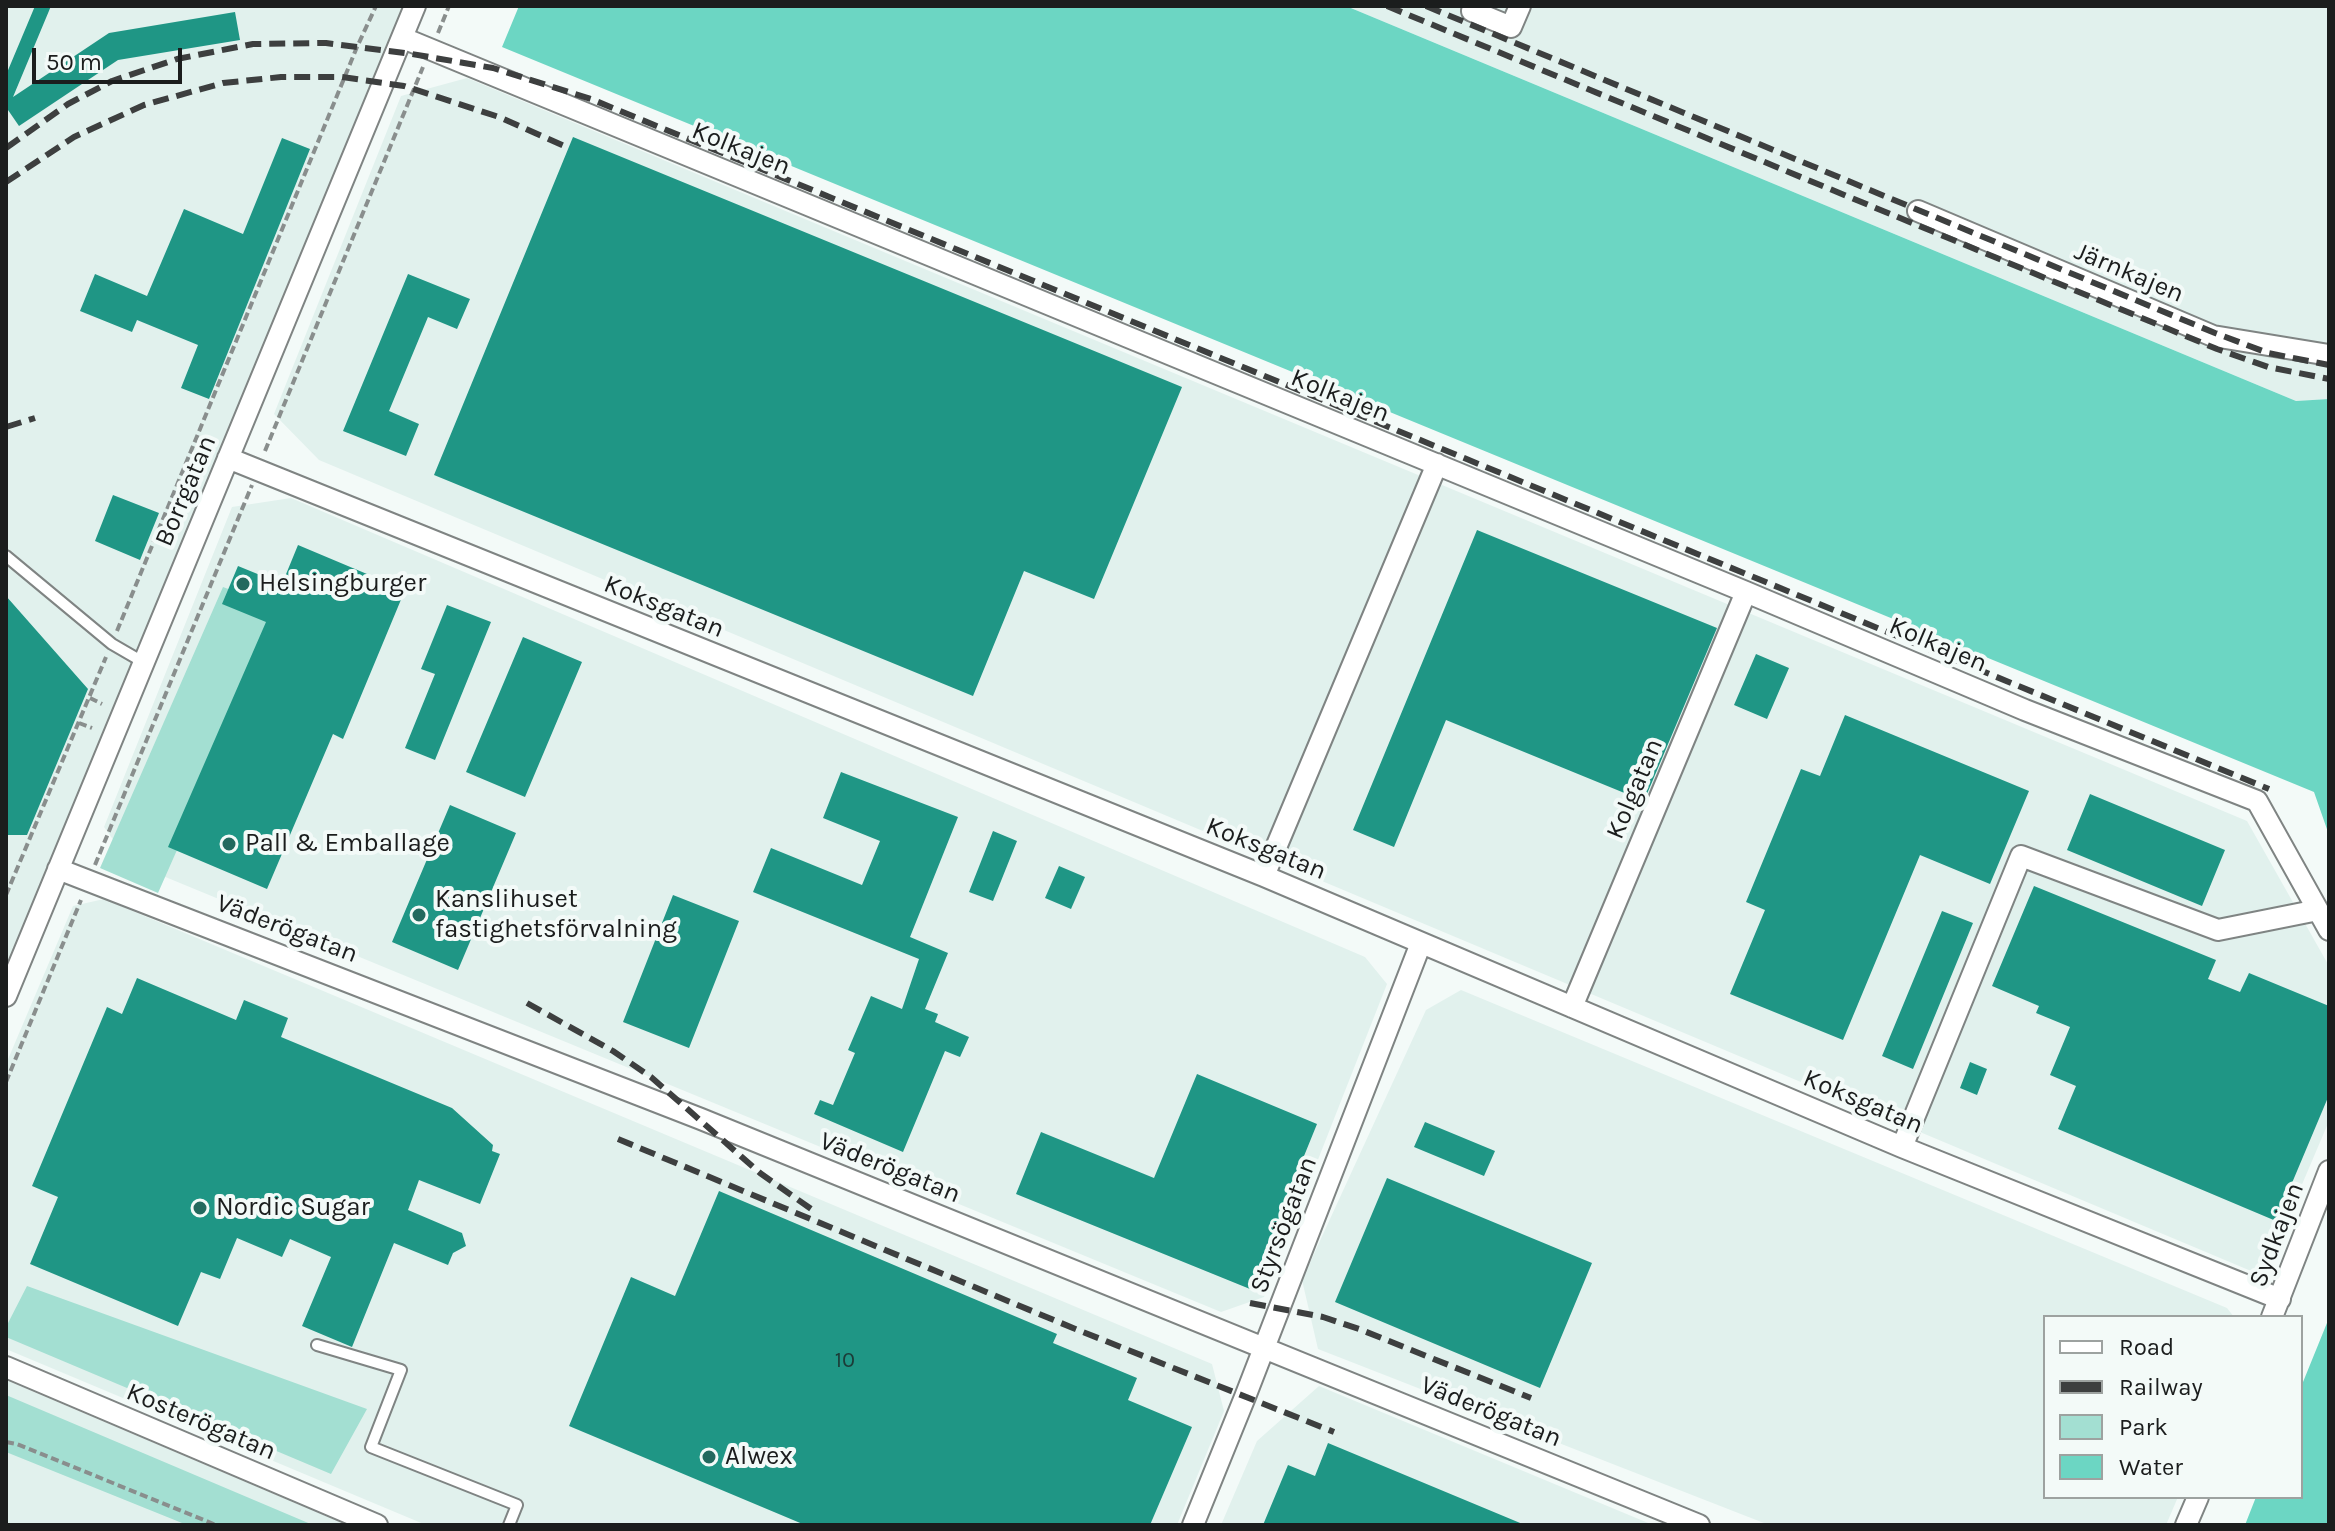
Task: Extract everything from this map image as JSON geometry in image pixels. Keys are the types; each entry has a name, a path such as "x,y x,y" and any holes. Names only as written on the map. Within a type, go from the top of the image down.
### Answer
{"street":[{"name":"Borrgatan","path":"6,995 415,6"},
{"path":"1474,6 1472,11 1511,27 1520,6"},
{"name":"Kolkajen","path":"403,38 2025,710 2257,801 2318,910"},
{"name":"Järnkajen","path":"1918,211 2213,336 2329,355"},
{"name":"Koksgatan","path":"228,458 1264,876 2276,1308"},
{"path":"1264,876 1437,464"},
{"name":"Kolgatan","path":"1572,1007 1746,592"},
{"path":"1902,1147 2021,856 2218,930 2318,910 2329,930"},
{"name":"Väderögatan","path":"58,869 701,1119 1699,1525"},
{"name":"Styrsögatan","path":"1193,1525 1421,943"},
{"name":"Sydkajen","path":"2276,1308 2329,1171"},
{"name":"Kosterögatan","path":"6,1367 377,1525"},
{"path":"2186,1525 2197,1499"}],"lane":[{"path":"6,556 112,644 143,662"},
{"path":"317,1345 401,1370 371,1447 517,1505 509,1525"}],"path":[{"path":"6,895 376,6"},
{"path":"6,1082 449,6"},
{"path":"89,698 102,704"},
{"path":"79,723 92,728"},
{"path":"6,1442 216,1525"}],"shaded area":[{"path":"6,6 415,6 6,996"},
{"path":"1346,6 2329,6 2329,399 2296,401"},
{"path":"467,78 2247,821 2329,966 2329,1121 2263,1276 319,460 274,414 401,96"},
{"path":"291,498 1365,957 1387,984 1264,1297 1221,1312 129,862 104,827 232,507"},
{"path":"104,899 1212,1364 1224,1411 1177,1525 426,1525 6,1349 6,1064 73,906"},
{"path":"1461,990 2227,1308 2232,1315 2043,1315 2043,1499 2177,1499 2166,1525 1769,1525 1318,1349 1302,1280 1426,1010"},
{"path":"6,1380 347,1525 6,1525"},
{"path":"1319,1386 1653,1525 1221,1525 1257,1441"}],"green space":[{"path":"223,587 283,610 158,893 100,868"},
{"path":"27,1286 367,1409 331,1474 6,1337 6,1327"},
{"path":"6,1395 313,1525 187,1525 6,1452"}],"water":[{"path":"519,6 1346,6 2296,401 2329,399 2329,835 2314,792 502,47"},
{"path":"2329,1318 2329,1525 2245,1525 2255,1499 2303,1499 2303,1382"}],"building":[{"path":"35,6 51,6 13,97 109,33 235,12 240,40 118,60 19,126 8,110 6,114 6,75"},
{"path":"573,137 1182,387 1094,599 1024,571 973,696 434,475"},
{"path":"282,138 310,149 209,399 181,388 198,345 137,320 132,332 80,311 95,274 147,296 184,209 243,234"},
{"path":"408,274 470,299 457,329 428,317 389,411 419,424 406,456 343,431"},
{"path":"113,495 159,513 140,560 95,541"},
{"path":"1477,530 1717,628 1644,801 1446,720 1394,847 1353,830"},
{"path":"298,545 405,590 343,739 333,734 267,889 168,847 266,622 222,604 238,566 282,584"},
{"path":"6,596 88,689 27,835 6,835"},
{"path":"447,605 491,622 435,760 405,748 435,674 421,669"},
{"path":"523,637 582,662 525,797 466,772"},
{"path":"1756,654 1789,668 1767,719 1734,705"},
{"path":"1845,715 2029,791 1990,884 1920,855 1843,1040 1730,994 1765,910 1746,902 1801,769 1820,776"},
{"path":"841,772 958,817 910,937 948,953 925,1009 938,1014 935,1022 969,1037 960,1057 945,1051 903,1152 814,1114 820,1100 833,1105 855,1053 848,1050 871,996 902,1009 919,959 753,892 771,848 862,885 880,841 823,818"},
{"path":"2090,794 2225,850 2202,906 2067,850"},
{"path":"450,805 516,833 458,970 392,942"},
{"path":"993,831 1017,841 993,901 969,892"},
{"path":"1059,866 1085,877 1071,909 1045,898"},
{"path":"2034,886 2216,960 2208,979 2240,992 2249,973 2329,1006 2329,1095 2276,1221 2058,1129 2076,1086 2050,1075 2070,1027 2036,1013 2039,1006 1992,986"},
{"path":"673,895 739,921 689,1048 623,1022"},
{"path":"1942,911 1973,923 1913,1069 1882,1056"},
{"path":"137,978 236,1020 244,1000 288,1018 281,1037 452,1108 493,1145 492,1151 500,1154 480,1204 419,1180 408,1210 462,1233 466,1246 453,1253 448,1265 394,1243 352,1347 302,1326 331,1257 290,1239 282,1257 237,1238 220,1279 201,1272 178,1326 30,1264 58,1197 32,1186 107,1007 122,1014"},
{"path":"1970,1062 1987,1069 1977,1095 1960,1088"},
{"path":"1197,1074 1317,1124 1250,1289 1016,1194 1041,1132 1154,1178"},
{"path":"1425,1122 1495,1151 1484,1176 1414,1147"},
{"path":"1387,1178 1592,1263 1540,1388 1335,1302"},
{"path":"719,1191 1057,1334 1053,1343 1137,1378 1128,1400 1192,1427 1150,1525 805,1525 569,1426 631,1277 675,1296"},
{"path":"1328,1443 1525,1525 1263,1525 1288,1465 1315,1476"}],"railway":[{"path":"1387,6 2217,349 2268,367 2329,379"},
{"path":"1426,6 2215,333 2268,353 2329,365"},
{"path":"6,148 68,104 112,81 177,59 253,44 326,43 493,68 591,99 2269,789"},
{"path":"6,182 74,137 144,105 223,83 281,77 342,77 404,86 499,117 569,148"},
{"path":"6,427 35,418"},
{"path":"527,1003 613,1051 651,1077 760,1173 814,1211"},
{"path":"618,1139 1073,1328 1334,1432"},
{"path":"1250,1303 1323,1317 1359,1329 1531,1398"}],"place":[{"name":"Helsingburger","path":"243,584"},
{"name":"Pall & Emballage","path":"229,844"},
{"name":"Kanslihuset fastighetsförvalning","path":"419,915"},
{"name":"Nordic Sugar","path":"200,1208"},
{"name":"Alwex","path":"709,1457"}]}
